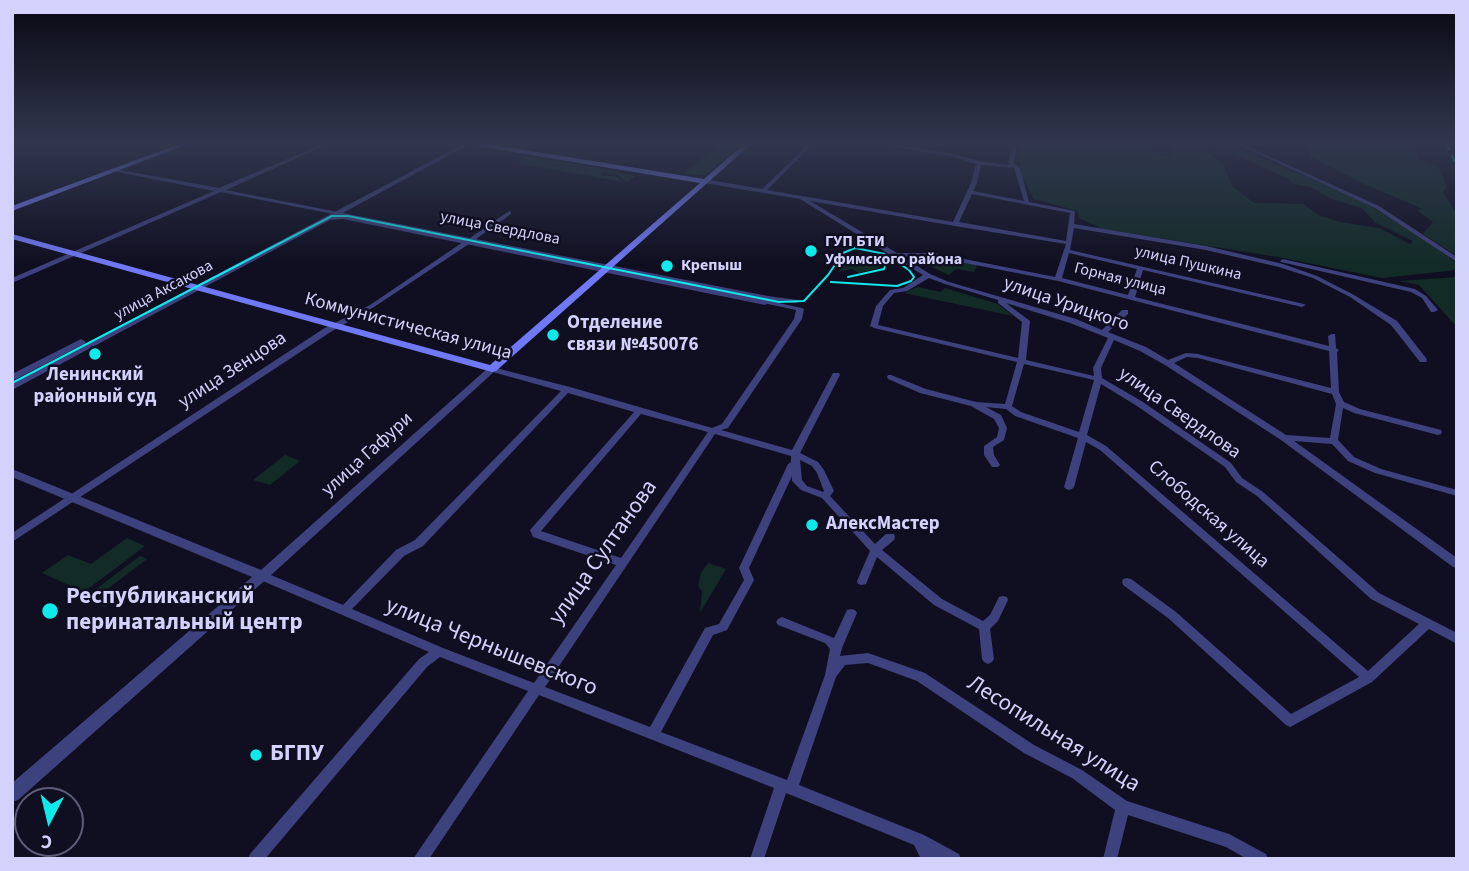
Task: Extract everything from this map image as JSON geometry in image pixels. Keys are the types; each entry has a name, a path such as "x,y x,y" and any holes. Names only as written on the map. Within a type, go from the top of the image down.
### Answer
{"main road":[{"path":"12,209 78,185"},
{"name":"улица Гафури","path":"492,369 700,185"},
{"name":"Коммунистическая улица","path":"12,236 492,369"}],"street":[{"name":"улица Свердлова","path":"188,185 766,300"},
{"path":"12,281 233,185"},
{"name":"улица Аксакова","path":"12,387 390,185"},
{"name":"улица Пушкина","path":"726,185 955,224 1068,247 1302,305"},
{"path":"764,191 770,185"},
{"path":"955,224 972,185"},
{"path":"1022,185 1027,201"},
{"path":"1331,185 1368,201 1457,260"},
{"path":"970,192 1073,212 1073,226 1058,279"},
{"name":"улица Урицкого","path":"802,198 928,275 950,285 1108,335 1168,363 1283,438 1457,564"},
{"name":"улица Зенцова","path":"12,538 336,325 383,299 509,213"},
{"path":"1073,226 1206,248 1396,285 1424,297 1434,310"},
{"path":"1206,248 1282,265 1352,296 1394,323 1423,360"},
{"name":"Горная улица","path":"895,255 934,255 1058,279 1335,350"},
{"path":"1130,297 1141,267"},
{"name":"улица Свердлова","path":"928,275 905,290 892,291 880,306 874,326 1098,379 1140,404 1228,465 1239,480 1260,494 1375,596 1457,639"},
{"path":"12,378 195,287"},
{"path":"989,296 1026,321 1021,362 1008,407"},
{"name":"улица Султанова","path":"419,859 714,430 725,426 798,319 798,305 766,300"},
{"path":"1069,487 1098,379 1097,368 1108,335 1125,312"},
{"path":"1332,336 1335,350 1335,392 1340,404 1334,442"},
{"path":"1168,363 1186,355 1198,356 1335,392"},
{"name":"Коммунистическая улица","path":"492,369 714,430 794,458"},
{"name":"улица Гафури","path":"12,794 262,576 492,369"},
{"path":"653,734 709,631 723,627 750,580 744,568 794,458 836,375"},
{"path":"891,377 923,391 974,404 998,417 1003,428 1001,439 988,446 989,455 995,465"},
{"path":"344,611 400,554 419,543 567,389"},
{"name":"Слободская улица","path":"974,404 1008,407 1018,414 1082,436 1104,448 1368,678"},
{"path":"1340,404 1438,432"},
{"path":"623,563 535,531 640,410"},
{"path":"1283,438 1334,442 1351,459 1378,471 1457,493"},
{"path":"794,458 815,464 829,491 825,496"},
{"path":"794,458 797,481 804,488 825,496 875,550 938,601 984,627"},
{"name":"улица Чернышевского","path":"12,474 439,651 919,840 954,859"},
{"path":"862,582 875,550 890,537"},
{"path":"1127,582 1172,615 1290,720 1368,678 1426,625"},
{"path":"984,627 994,618 1003,600"},
{"path":"757,859 831,675 836,648 851,612"},
{"path":"782,622 829,640 836,648"},
{"path":"984,627 988,659"},
{"path":"255,859 423,663 439,651"},
{"name":"Лесопильная улица","path":"831,675 842,660 867,658 921,677 1017,742 1077,774 1122,807 1229,841 1261,859"},
{"path":"1110,859 1122,807"},
{"path":"919,840 929,859"}],"green space":[{"path":"1026,185 1231,185 1254,203 1304,204 1318,215 1340,222 1379,228 1410,244 1413,241 1376,223 1362,208 1332,199 1311,187 1297,185 1326,185 1356,197 1426,240 1457,263 1457,270 1382,278 1284,258 1103,229 1079,218 1078,211 1034,199"},
{"path":"1366,185 1446,185 1443,192 1457,215 1457,256 1423,234 1433,222 1417,210 1423,209"},
{"path":"859,253 877,257 884,263 879,268 859,273 852,269 838,272 853,255"},
{"path":"915,256 977,265 974,272 956,269 949,275 914,259"},
{"path":"1457,277 1457,327 1419,285 1400,281"},
{"path":"918,287 940,292 945,288 998,304 1013,316 904,293"},
{"path":"285,455 300,461 270,485 253,480"},
{"path":"127,538 145,546 84,592 42,573 68,555 91,564"},
{"path":"140,556 147,559 106,590 118,597 105,607 84,598"},
{"path":"708,563 726,569 700,613 702,591 698,586 701,573"}],"tram line":[{"path":"12,383 332,216 348,216 779,302 804,301 828,275 843,253 855,248 885,254 909,270 914,277 911,281 897,286 831,282"},
{"path":"848,277 884,269 887,260 876,255"}],"place":[{"name":"ГУП БТИ Уфимского района","path":"811,251"},
{"name":"Крепыш","path":"667,266"},
{"name":"Отделение связи №450076","path":"553,335"},
{"name":"Ленинский районный суд","path":"95,354"},
{"name":"АлексМастер","path":"812,525"},
{"name":"Республиканский перинатальный центр","path":"50,611"},
{"name":"БГПУ","path":"256,755"}]}
